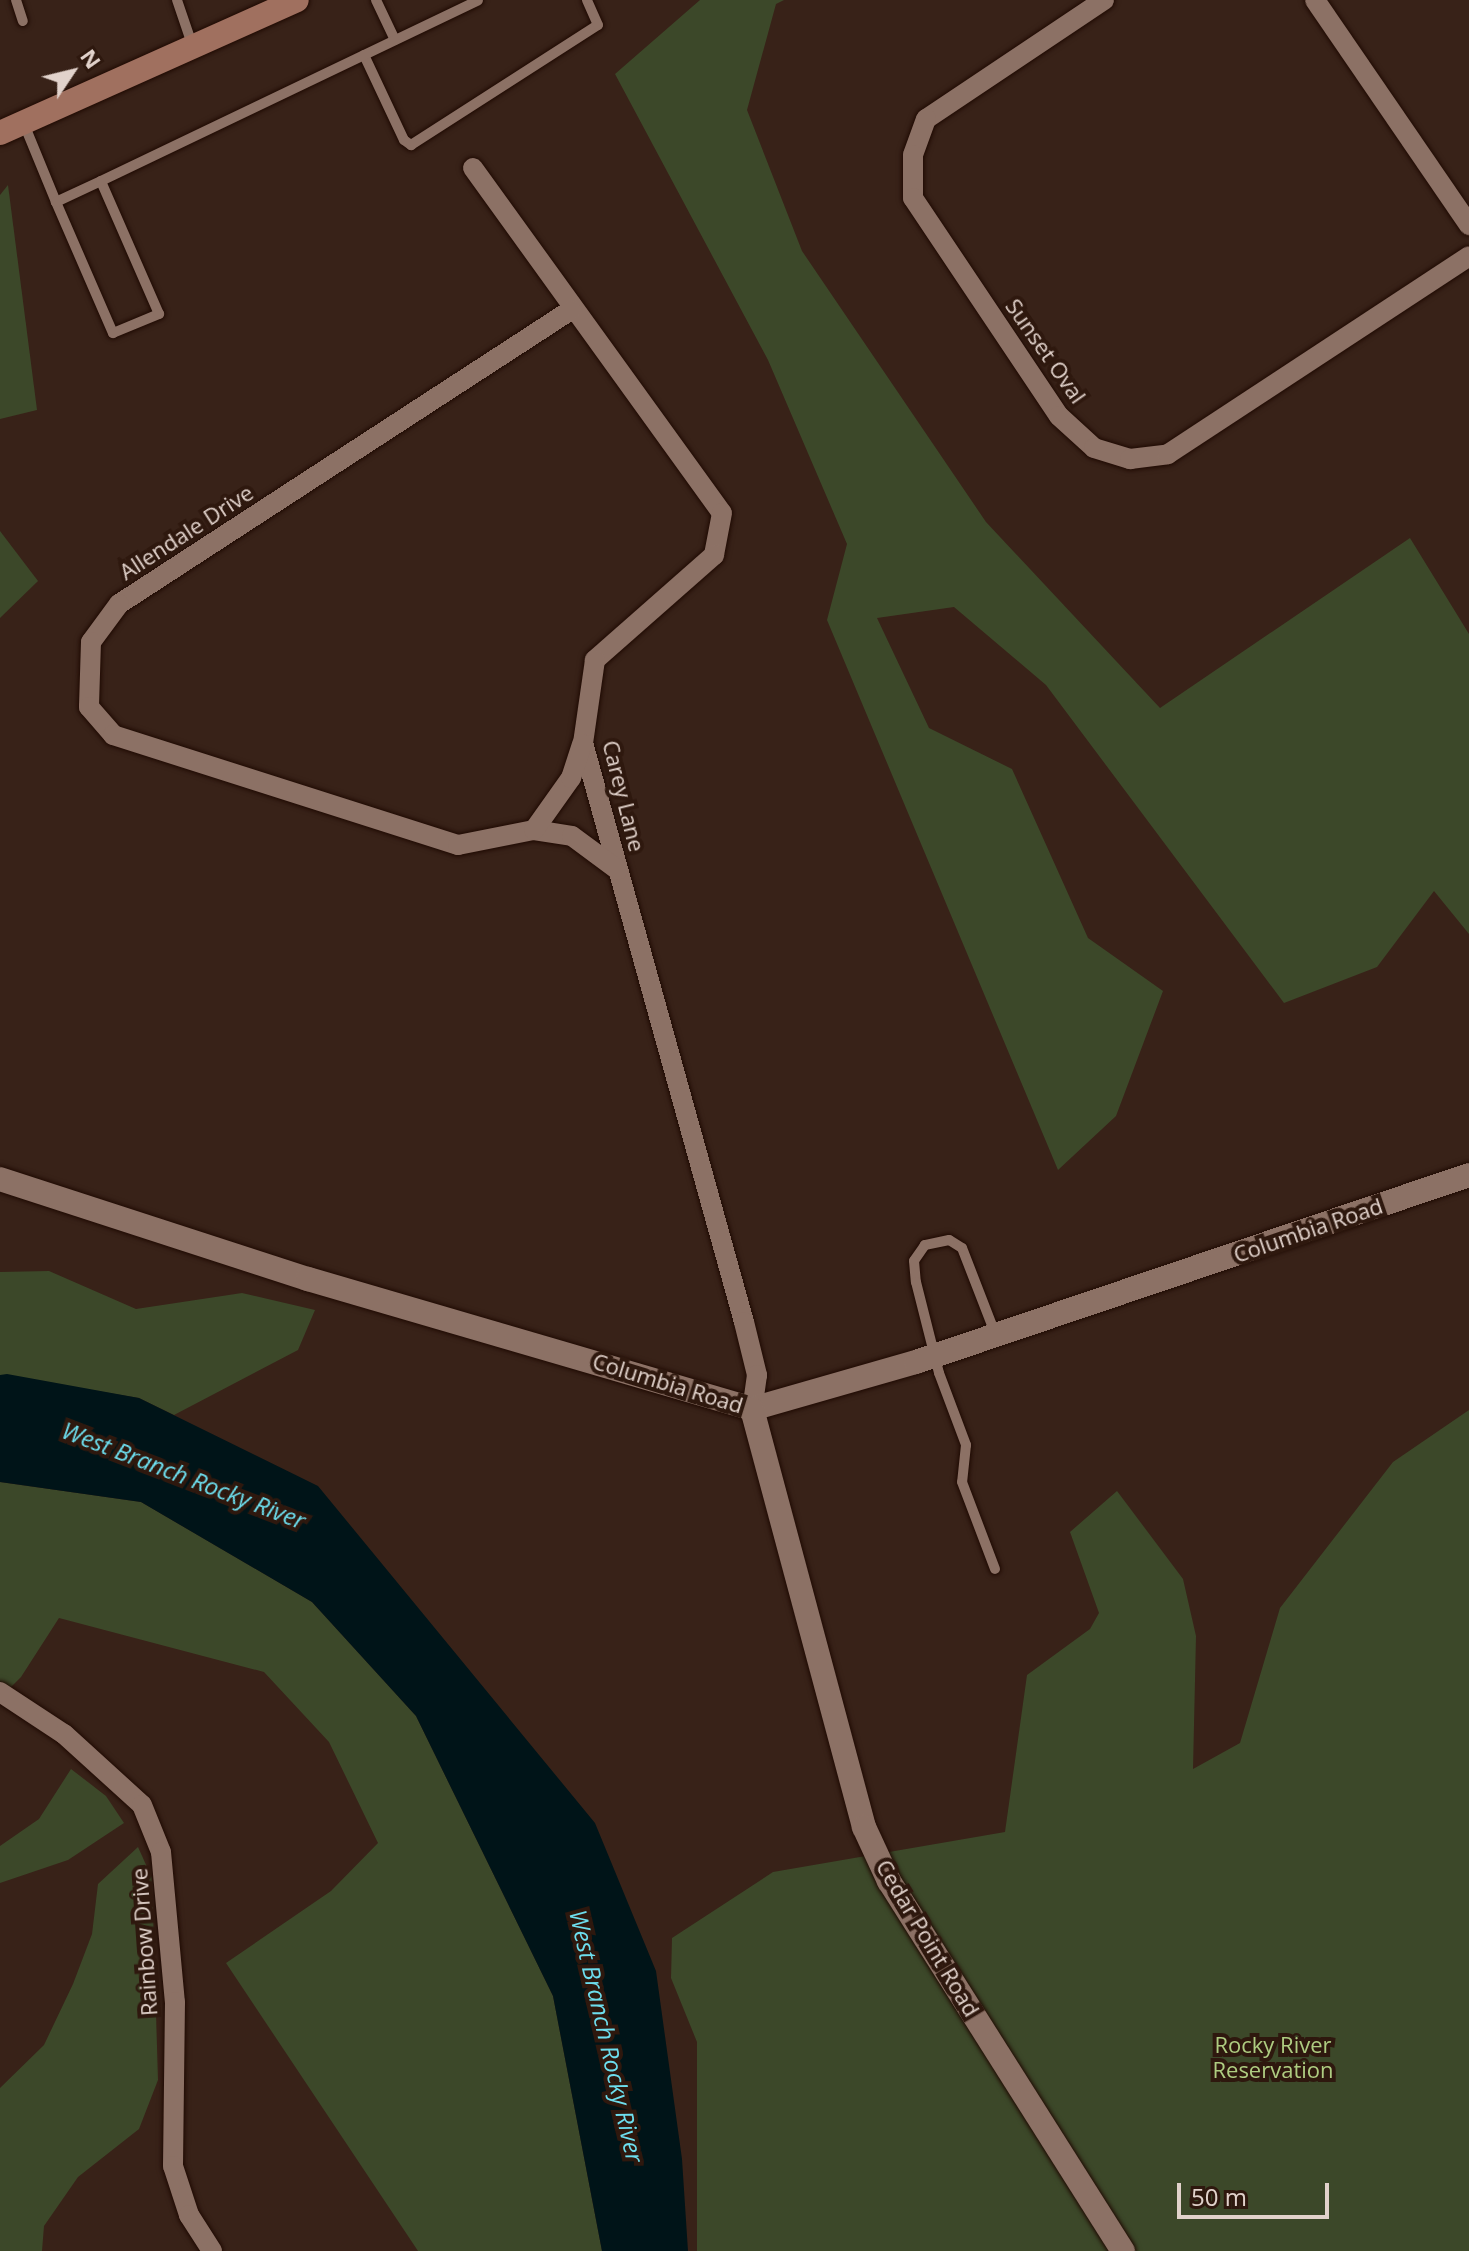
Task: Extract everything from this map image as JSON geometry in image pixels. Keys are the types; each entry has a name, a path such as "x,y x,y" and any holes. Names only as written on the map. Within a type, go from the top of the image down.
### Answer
{"main road":[{"path":"0,133 297,0"}],"street":[{"name":"Sunset Oval","path":"1104,0 926,119 913,155 913,198 1059,416 1094,448 1130,459 1168,454 1469,256"},
{"path":"1315,0 1469,225"},
{"name":"Carey Lane","path":"473,168 571,310 722,513 714,555 595,660 583,743 744,1322 757,1375 752,1409"},
{"name":"Allendale Drive","path":"571,310 119,604 91,642 89,707 113,735 458,845 534,830 572,836 618,870"},
{"path":"534,830 571,778 583,743"},
{"name":"Columbia Road","path":"0,1179 308,1279 752,1409 937,1355 1469,1175"},
{"name":"Cedar Point Road","path":"752,1409 864,1827 889,1881 1123,2251"},
{"name":"Rainbow Drive","path":"0,1692 64,1734 142,1805 161,1852 175,2002 173,2166 189,2215 212,2251"}],"lane":[{"path":"16,0 23,21"},
{"path":"177,0 193,47"},
{"path":"376,0 395,40"},
{"path":"56,202 478,0"},
{"path":"364,55 404,140 411,145 598,25 587,0"},
{"path":"24,124 113,333 159,314 101,181"},
{"path":"995,1569 962,1482 966,1445 913,1269 920,1250 932,1242 949,1240 962,1248 996,1335"}],"green space":[{"path":"700,0 784,0 776,4 747,110 802,251 986,522 1160,708 1410,538 1469,634 1469,934 1434,891 1377,967 1284,1003 1046,685 954,607 877,618 929,728 1012,769 1088,938 1163,991 1116,1116 1058,1170 827,620 847,544 768,360 615,74"},
{"path":"8,185 37,410 0,419 0,195"},
{"path":"0,531 38,581 0,618"},
{"path":"49,1271 136,1309 242,1293 315,1310 298,1350 174,1415 139,1398 0,1375 0,1272"},
{"name":"Rocky River Reservation","path":"1469,1410 1469,2251 697,2251 697,2042 671,1978 672,1938 773,1872 1005,1832 1027,1675 1090,1629 1099,1613 1070,1532 1117,1491 1183,1579 1196,1636 1193,1769 1240,1743 1280,1608 1393,1462"},
{"path":"0,1482 141,1502 312,1602 416,1716 553,1996 602,2251 418,2251 226,1963 331,1891 378,1843 329,1742 264,1672 59,1618 21,1677 0,1698"},
{"path":"71,1769 106,1796 124,1823 68,1860 0,1883 0,1846 39,1819"},
{"path":"138,1847 152,1878 158,2080 139,2129 78,2177 44,2226 42,2251 0,2251 0,2088 44,2045 73,1984 92,1934 98,1884"}],"water":[{"name":"West Branch Rocky River","path":"0,1375 139,1398 318,1486 595,1823 656,1971 682,2159 688,2251 602,2251 553,1996 416,1716 312,1602 141,1502 0,1482"}]}
